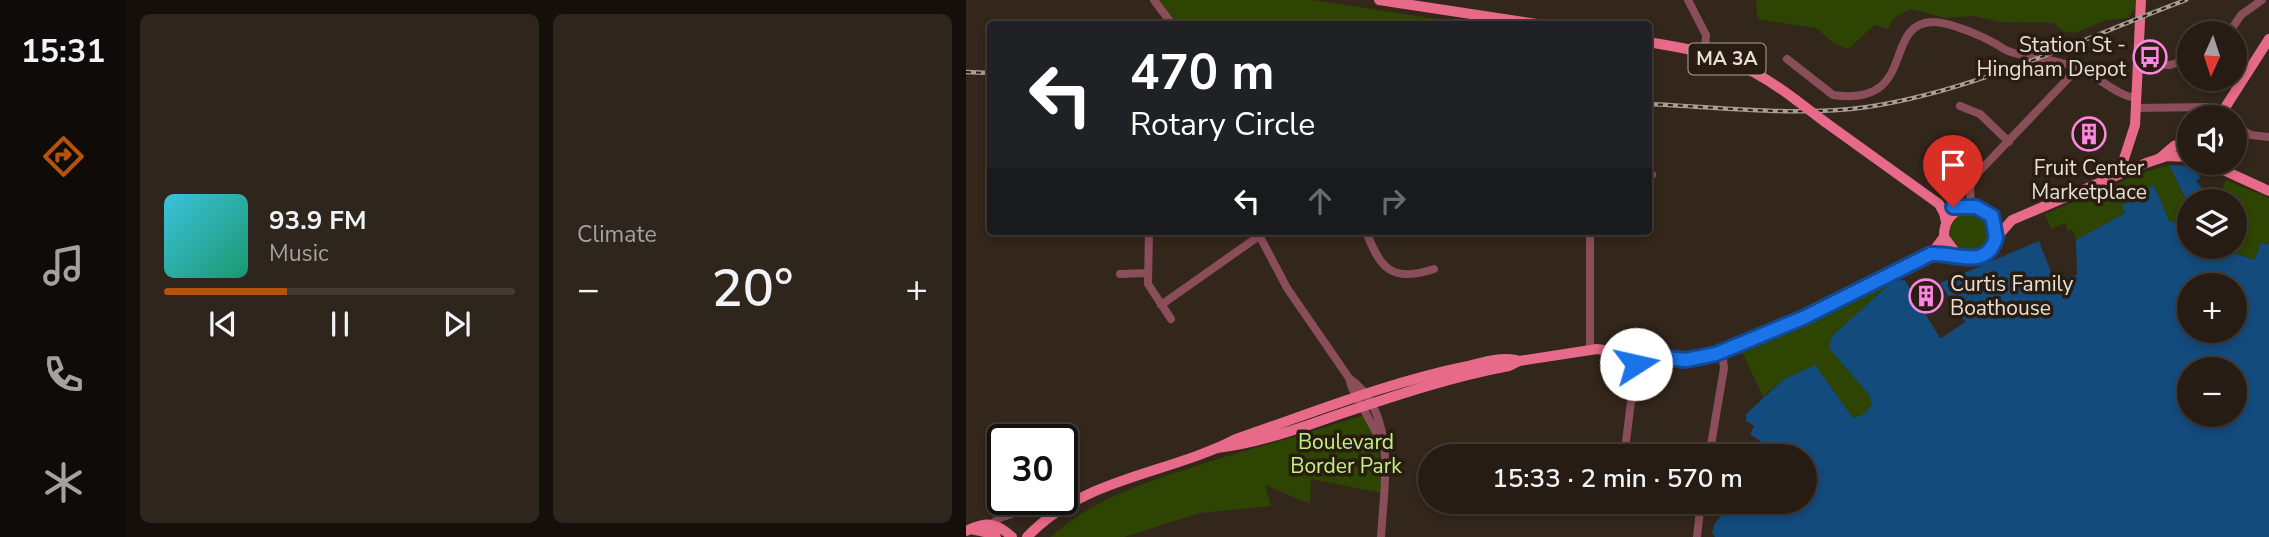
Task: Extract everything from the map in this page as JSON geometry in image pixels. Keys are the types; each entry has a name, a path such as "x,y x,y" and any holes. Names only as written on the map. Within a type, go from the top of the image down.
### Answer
{"main road":[{"path":"1379,0 1517,21"},
{"path":"2123,172 2123,160 2133,135 2141,0"},
{"path":"2228,105 2269,40"},
{"name":"MA 3A","path":"1652,43 1705,52 1746,66 1939,204 1985,210 1992,216 2012,220"},
{"path":"2160,158 2177,145"},
{"path":"1931,254 1979,258 1991,250 1996,238 2012,220 2123,172 2160,158 2177,157"},
{"path":"2234,175 2269,191"},
{"path":"1027,537 1067,504 1095,490 1217,449 1269,437 1423,376 1508,358 1519,361 1590,350 1686,360 1722,352 1812,314 1931,254 1944,237 1946,222 1939,204"},
{"path":"1946,222 1966,207"},
{"path":"1992,216 1996,238"},
{"path":"1944,237 1958,256"},
{"path":"968,530 999,533 1037,527"}],"street":[{"path":"1154,0 1170,21"},
{"path":"1688,0 1706,35 1705,52"},
{"path":"2237,21 2262,0"},
{"path":"1787,59 1833,95 1867,93 1883,85 1891,75 1903,40 1911,30 1934,22 1989,40 2010,52 2048,58 2078,68 2136,103 2177,105"},
{"path":"2137,64 2177,63"},
{"path":"1966,207 1973,178 2078,68"},
{"path":"1960,106 1981,115 2009,142"},
{"path":"2247,133 2269,137"},
{"path":"1149,235 1149,288 1171,319"},
{"path":"1161,304 1255,235"},
{"path":"1259,235 1290,293 1365,401 1382,443 1385,475 1381,537"},
{"path":"1368,235 1376,256 1390,271 1412,275 1434,269"},
{"path":"1590,235 1590,350"},
{"path":"1120,274 1147,273"},
{"path":"1711,444 1724,368 1722,352"},
{"path":"1626,444 1637,355"},
{"path":"1697,537 1700,514"},
{"path":"999,533 999,517 1004,515"}],"green space":[{"path":"1159,0 1313,0 1450,21 1175,21"},
{"path":"1756,0 2137,0 2136,9 2129,18 2107,20 2074,33 2062,31 2054,23 2000,22 1974,16 1946,18 1910,9 1893,19 1888,29 1876,25 1847,49 1835,44 1816,28 1761,20 1757,16"},
{"path":"2169,165 2181,189 2177,189 2177,223 2169,221 2154,185 2125,213 2076,240 2065,223 2051,229 2045,214 2147,171"},
{"path":"2226,180 2269,198 2269,244 2261,243 2256,260 2247,257 2247,189 2223,189"},
{"path":"1971,212 1986,218 1992,233 1986,248 1971,254 1956,248 1950,233 1956,218"},
{"path":"1893,281 1832,336 1830,348 1869,395 1873,404 1865,413 1855,418 1851,415 1815,366 1784,379 1763,397 1742,352 1801,328"},
{"name":"Boulevard Border Park","path":"1364,416 1376,444 1381,472 1381,493 1311,479 1310,504 1265,485 1271,506 1200,513 1124,537 1050,537 1082,513 1132,488"}],"water":[{"path":"2169,165 2177,165 2177,175 2198,175 2200,178 2196,181 2202,189 2181,189"},
{"path":"2154,185 2169,221 2177,223 2177,259 2247,257 2255,260 2261,243 2269,244 2269,537 1715,537 1712,533 1715,523 1723,514 1817,514 1817,444 1765,444 1750,434 1754,426 1746,421 1746,414 1784,379 1815,365 1851,415 1855,418 1865,413 1872,404 1869,395 1829,348 1832,336 1893,281 1905,280 1941,338 1965,322 1939,283 2039,241 2054,280 2077,275 2076,240 2125,213 2122,206"}],"pier":[{"path":"1981,264 1940,283 1965,322 1940,338 1903,277 1908,278 1941,333 1960,321 1936,282"}],"railway":[{"path":"1652,104 1813,111 1867,107 1908,99 1948,89 2029,62 2186,0"},
{"path":"966,72 987,73"}],"place":[{"name":"Station St - Hingham Depot","path":"2150,57"},
{"name":"Fruit Center Marketplace","path":"2089,134"},
{"name":"Curtis Family Boathouse","path":"1926,296"}],"route":[{"path":"1636,364 1637,355 1686,360 1716,354 1803,318 1931,254 1952,254 1973,259 1988,253 1996,238 1992,216 1976,207 1953,207"}]}
